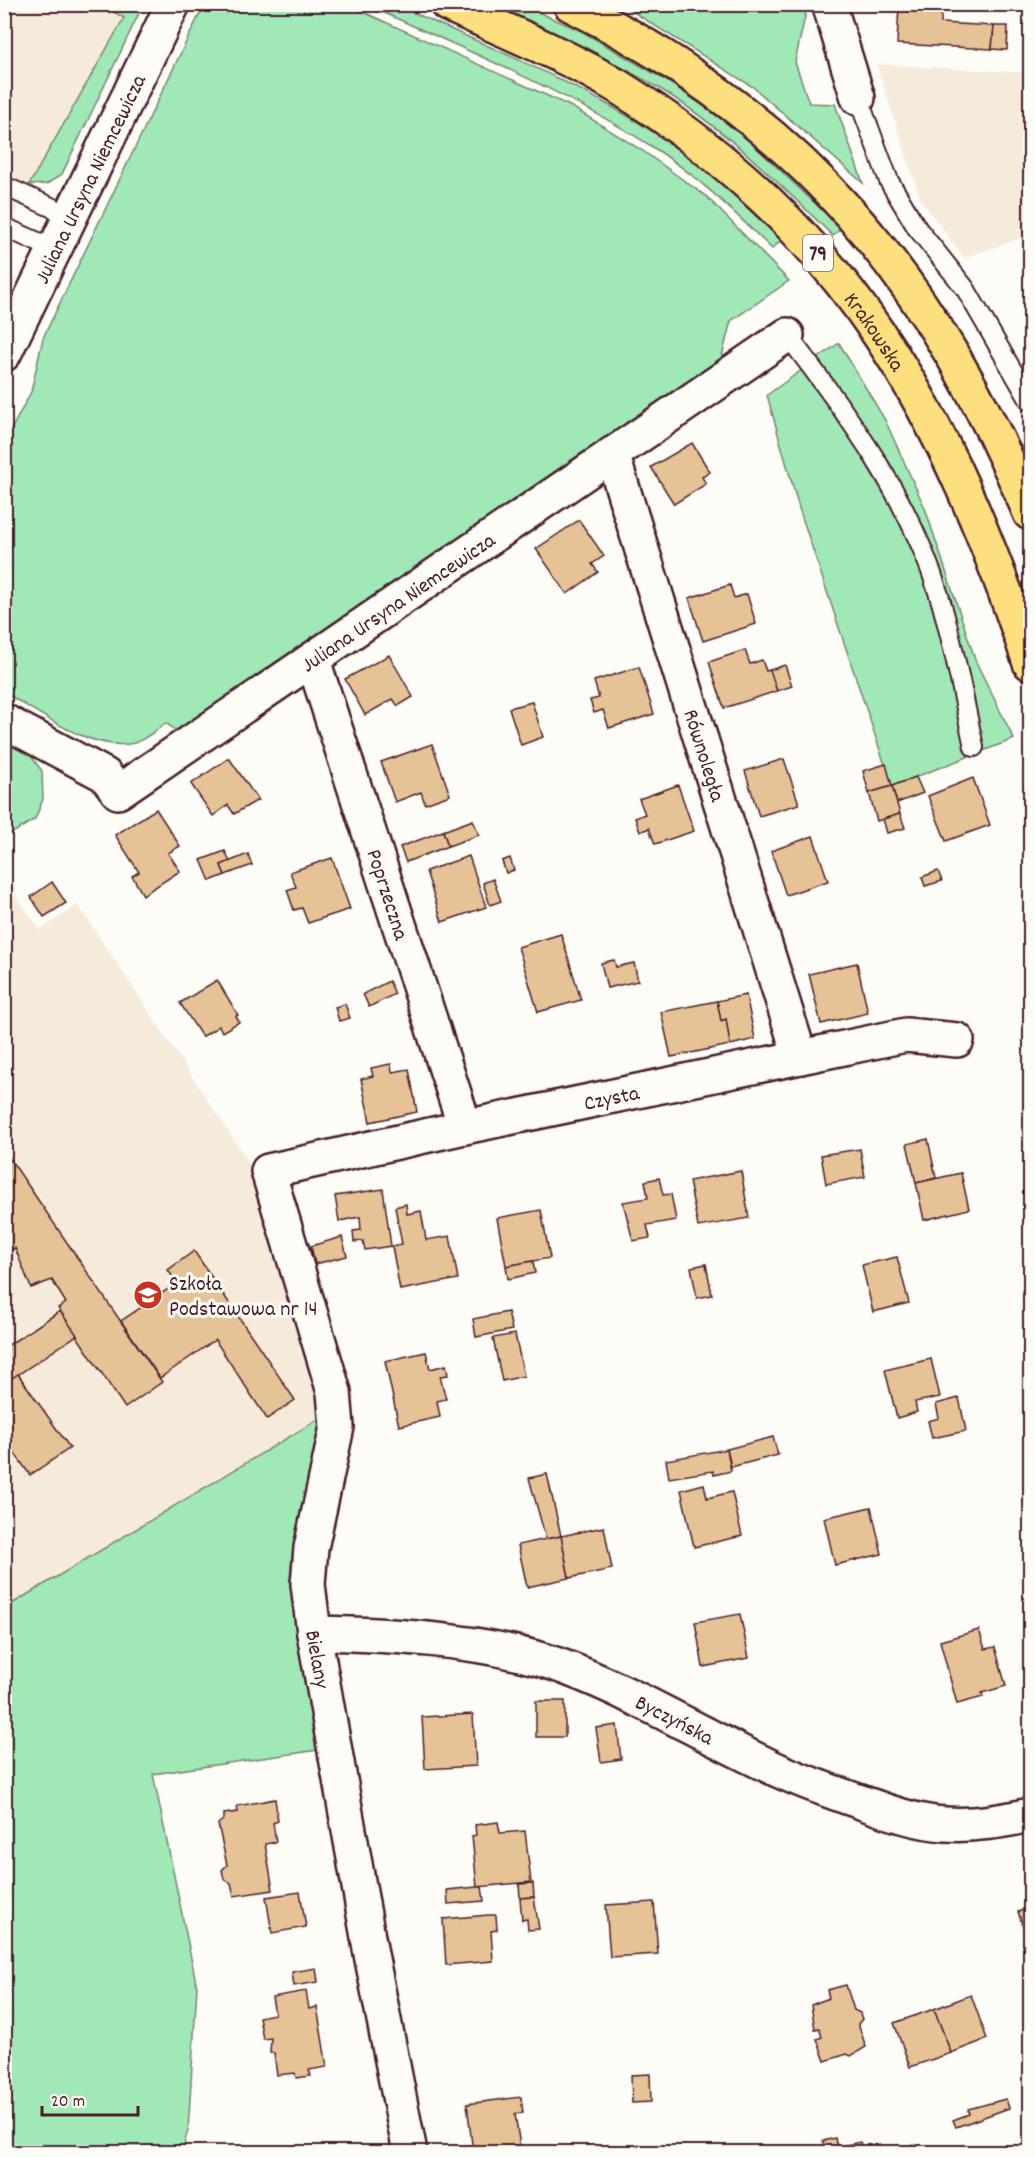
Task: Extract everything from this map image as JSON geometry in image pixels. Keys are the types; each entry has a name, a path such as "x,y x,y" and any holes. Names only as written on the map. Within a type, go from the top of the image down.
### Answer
{"main road":[{"name":"Krakowska","path":"447,4 583,67 616,86 696,139 756,188 804,237 847,286 914,387 973,508 1030,663"},
{"name":"79","path":"570,4 669,59 725,97 808,167 852,214 916,296 965,373 1030,513"}],"street":[{"name":"Juliana Ursyna Niemcewicza","path":"4,354 173,4"},
{"path":"829,4 858,98"},
{"name":"Juliana Ursyna Niemcewicza","path":"4,721 105,775 118,792 787,335"},
{"name":"Równoległa","path":"612,453 800,1057"},
{"name":"Poprzeczna","path":"313,660 465,1127"},
{"name":"Czysta","path":"268,1171 465,1127 906,1035 957,1040"},
{"name":"Bielany","path":"268,1171 334,1392 338,1427 311,1548 308,1584 314,1633 371,1954 410,2152"},
{"name":"Byczyńska","path":"314,1633 388,1634 525,1654 569,1669 647,1704 775,1769 900,1816 944,1824 993,1823 1030,1815"}],"lane":[{"path":"858,98 889,181 917,228 965,288 1030,401"},
{"path":"4,186 71,216"},
{"path":"4,227 56,250"},
{"path":"787,335 857,430 910,525 939,594 974,747"}],"shaded area":[{"path":"5,5 102,5 124,18 5,230"},
{"path":"876,64 1030,73 1030,235 964,258 921,200"},
{"name":"Szkoła Podstawowa nr 14","path":"16,896 40,930 78,905 256,1175 327,1414 5,1608 4,904"}],"green space":[{"path":"102,5 143,5 62,174 47,184 29,185 124,18"},
{"path":"204,5 348,5 572,107 643,151 707,197 789,281 731,321 721,360 176,731 166,723 138,742 118,745 84,737 5,693 5,441 31,392 43,338"},
{"path":"367,5 397,5 532,66 630,117 661,137 708,173 781,240 772,249 684,169 617,125 512,71"},
{"path":"489,5 522,5 581,31 667,81 739,131 841,228 833,236 730,140 662,90 599,55"},
{"path":"622,5 804,5 806,12 795,62 809,103 835,104 863,183 753,87"},
{"path":"839,343 885,420 925,508 976,662 1014,739 892,786 799,508 767,395"},
{"path":"5,739 28,752 42,771 43,799 35,819 5,838"},
{"path":"327,1414 318,1750 153,1774 197,1987 188,2130 182,2152 5,2152 5,1608"}],"building":[{"path":"899,4 941,4 941,23 994,26 992,49 897,44"},
{"path":"994,26 1008,26 1007,50 992,49"},
{"path":"692,443 710,472 702,477 706,484 674,504 651,467"},
{"path":"579,520 604,556 592,564 598,572 567,594 536,549"},
{"path":"730,585 734,598 747,594 756,624 703,641 689,598"},
{"path":"745,650 750,664 762,660 766,671 770,670 777,691 724,708 709,662"},
{"path":"389,655 413,697 398,706 393,699 365,715 345,679"},
{"path":"785,665 792,686 777,691 770,670"},
{"path":"639,667 654,714 609,728 603,710 594,713 590,700 599,698 594,681"},
{"path":"532,702 543,737 521,745 509,708"},
{"path":"432,744 450,795 425,804 421,792 395,802 381,762"},
{"path":"229,758 258,800 234,814 228,805 213,816 191,784"},
{"path":"784,759 799,804 759,816 745,771"},
{"path":"886,764 892,786 869,793 863,771"},
{"path":"916,777 923,793 897,803 892,786"},
{"path":"973,778 990,825 946,841 928,796"},
{"path":"678,785 694,831 655,844 649,828 640,832 635,818 645,814 639,799"},
{"path":"892,786 900,814 877,821 869,793"},
{"path":"156,809 180,846 168,853 180,871 143,895 132,876 139,872 115,835"},
{"path":"900,814 905,828 887,833 883,819"},
{"path":"473,820 479,835 448,846 443,831"},
{"path":"443,831 448,846 406,862 400,847"},
{"path":"813,836 828,881 786,895 771,851"},
{"path":"225,851 230,862 221,865 225,875 210,881 201,860"},
{"path":"248,854 252,865 225,875 221,865"},
{"path":"469,856 486,907 442,922 426,871"},
{"path":"332,858 350,909 308,923 302,908 294,910 287,890 296,887 290,872"},
{"path":"510,858 514,870 506,873 502,861"},
{"path":"938,871 942,881 925,886 922,877"},
{"path":"493,879 501,901 490,905 483,883"},
{"path":"52,882 66,903 44,917 31,897"},
{"path":"561,934 581,1000 538,1012 518,947"},
{"path":"614,960 616,967 634,963 638,981 607,988 601,963"},
{"path":"857,963 868,1013 821,1024 809,974"},
{"path":"217,980 238,1015 236,1016 239,1022 222,1032 219,1026 202,1037 180,1003"},
{"path":"389,981 395,994 369,1007 363,994"},
{"path":"746,995 755,1039 730,1045 726,1019 721,1021 717,1001"},
{"path":"717,1001 721,1021 726,1019 730,1045 671,1057 661,1012"},
{"path":"345,1004 350,1018 339,1021 335,1007"},
{"path":"391,1064 392,1072 409,1069 417,1112 370,1122 361,1079 373,1076 371,1068"},
{"path":"928,1139 936,1178 916,1183 907,1144"},
{"path":"860,1149 865,1177 826,1184 821,1155"},
{"path":"4,1150 162,1382 125,1408 58,1308 66,1303 52,1280 31,1288 15,1248 4,1253"},
{"path":"741,1171 749,1218 698,1227 689,1181"},
{"path":"961,1173 969,1209 924,1220 916,1183"},
{"path":"659,1178 663,1195 671,1194 676,1220 647,1225 650,1238 633,1241 623,1202 648,1198 645,1181"},
{"path":"383,1189 391,1246 365,1250 363,1241 354,1242 353,1231 361,1230 360,1217 339,1221 335,1196"},
{"path":"406,1204 407,1214 421,1211 426,1240 450,1236 458,1279 400,1290 392,1246 402,1244 395,1207"},
{"path":"541,1210 550,1258 506,1266 497,1218"},
{"path":"342,1237 347,1256 315,1264 311,1246"},
{"path":"194,1251 295,1400 267,1419 215,1340 160,1378 121,1321 177,1283 168,1270"},
{"path":"897,1257 909,1303 873,1312 862,1265"},
{"path":"533,1261 535,1273 508,1279 506,1266"},
{"path":"706,1264 712,1295 697,1298 691,1267"},
{"path":"60,1311 77,1335 4,1384 4,1348"},
{"path":"508,1312 512,1330 476,1337 473,1319"},
{"path":"515,1334 524,1376 502,1381 493,1338"},
{"path":"426,1352 430,1369 446,1365 448,1375 440,1376 446,1399 437,1401 440,1417 399,1426 385,1361"},
{"path":"931,1359 940,1397 915,1402 917,1412 897,1418 885,1370"},
{"path":"18,1374 70,1448 30,1475 4,1438 4,1384"},
{"path":"959,1398 966,1431 932,1438 928,1421 939,1418 936,1404"},
{"path":"773,1437 778,1455 731,1467 727,1449"},
{"path":"727,1449 731,1471 714,1475 713,1471 669,1478 666,1460"},
{"path":"547,1474 561,1536 546,1539 529,1478"},
{"path":"704,1484 707,1498 732,1492 742,1536 694,1547 681,1490"},
{"path":"871,1507 882,1554 835,1565 824,1518"},
{"path":"604,1527 612,1569 569,1578 561,1536"},
{"path":"561,1536 569,1578 527,1587 518,1545"},
{"path":"740,1614 749,1658 703,1667 695,1622"},
{"path":"979,1630 985,1649 995,1647 1006,1686 982,1693 983,1697 957,1704 940,1641"},
{"path":"536,1701 565,1701 565,1737 536,1737"},
{"path":"473,1714 476,1766 425,1769 422,1717"},
{"path":"617,1725 621,1759 601,1762 596,1728"},
{"path":"275,1799 278,1821 273,1823 276,1842 265,1844 273,1890 234,1896 231,1883 224,1879 222,1870 227,1865 218,1824 224,1819 224,1814 238,1812 237,1806"},
{"path":"498,1822 500,1833 525,1831 531,1882 477,1887 472,1836 476,1835 475,1825"},
{"path":"533,1883 534,1897 520,1898 519,1884"},
{"path":"482,1887 484,1901 448,1904 447,1890"},
{"path":"300,1892 306,1927 272,1933 266,1897"},
{"path":"534,1897 539,1929 528,1930 527,1919 522,1920 520,1898"},
{"path":"654,1902 658,1954 610,1957 606,1905"},
{"path":"1030,1907 1030,1946 1018,1912"},
{"path":"496,1915 497,1930 491,1931 493,1961 446,1965 443,1919"},
{"path":"316,1968 318,1982 294,1986 292,1972"},
{"path":"846,1985 854,2010 860,2013 862,2019 858,2024 866,2047 851,2056 847,2054 825,2061 817,2039 822,2037 819,2028 815,2029 811,2005 829,1998 827,1990"},
{"path":"306,1991 309,2009 317,2007 327,2067 309,2070 311,2076 296,2078 295,2073 277,2075 274,2053 270,2053 271,2038 263,2039 259,2017 275,2014 272,1997"},
{"path":"971,1995 987,2039 951,2053 934,2009"},
{"path":"934,2009 951,2053 910,2067 894,2023"},
{"path":"650,2074 651,2102 632,2103 631,2075"},
{"path":"521,2097 523,2113 515,2114 520,2146 473,2152 467,2104"},
{"path":"1006,2099 1009,2108 956,2127 953,2120 969,2114 968,2109"},
{"path":"835,2138 837,2147 845,2145 847,2152 816,2152 825,2150 823,2141"},
{"path":"860,2142 864,2152 847,2152 845,2145"},
{"path":"520,2146 521,2152 478,2152"}],"place":[{"name":"Szkoła Podstawowa nr 14","path":"148,1295"}]}
